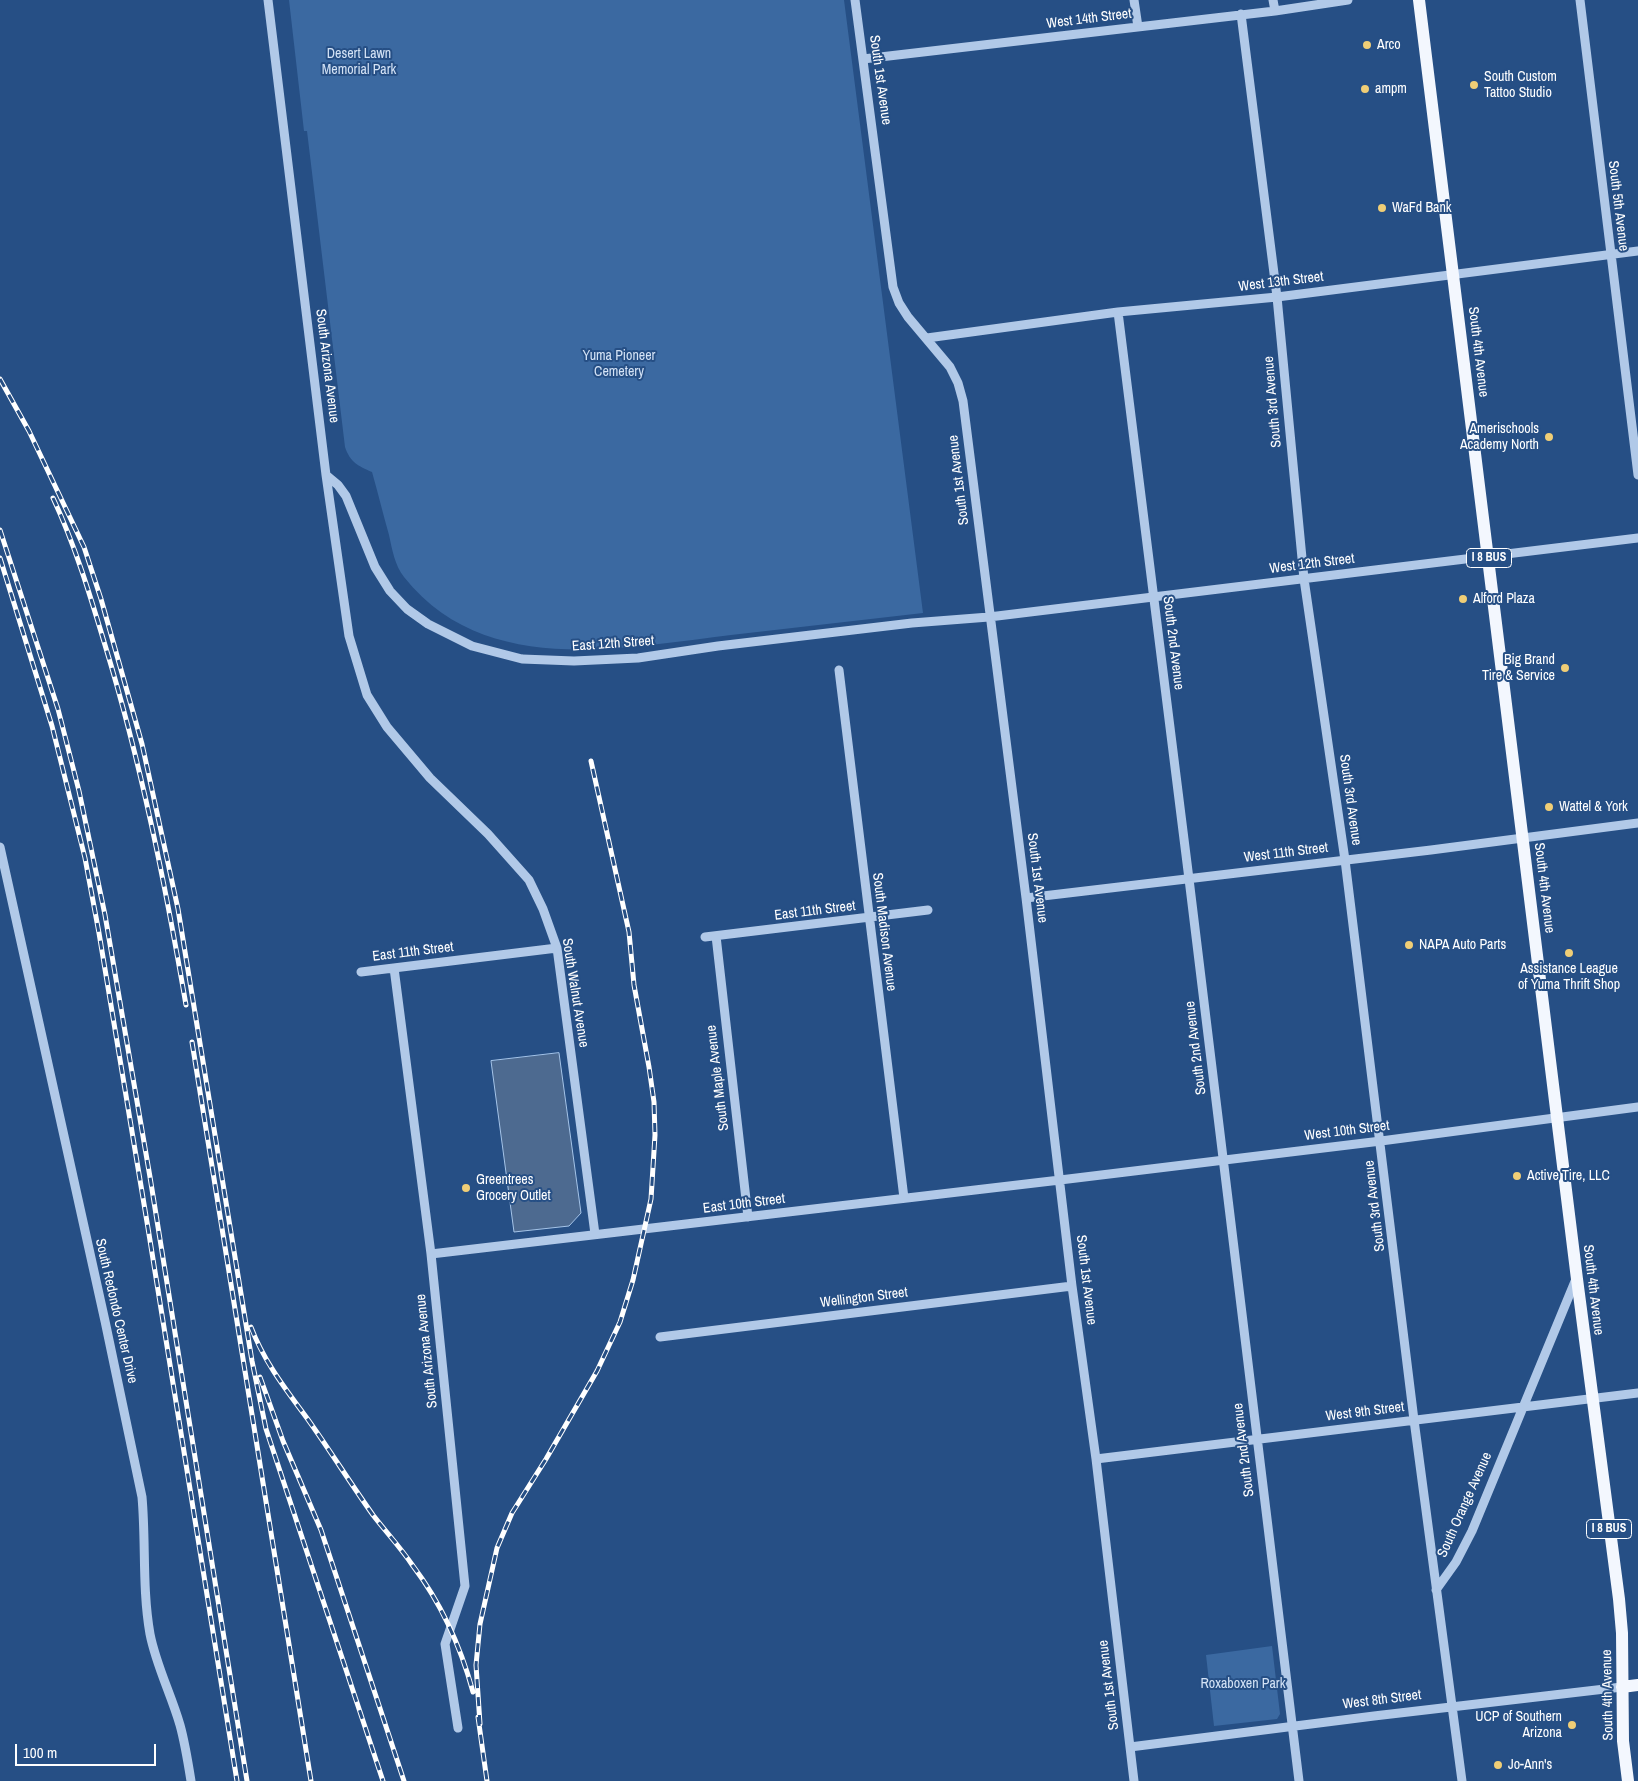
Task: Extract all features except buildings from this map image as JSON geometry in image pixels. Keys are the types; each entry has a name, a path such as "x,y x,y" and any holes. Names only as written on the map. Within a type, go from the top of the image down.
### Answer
{"main road":[{"name":"South 4th Avenue","path":"1419,0 1576,1278 1622,1625 1623,1741 1628,1781"},
{"name":"West 8th Street","path":"1622,1687 1638,1685"}],"street":[{"name":"South Arizona Avenue","path":"268,0 326,475 349,636 367,695 387,727"},
{"name":"South 1st Avenue","path":"855,0 894,287 899,303 908,317 950,367 958,383 963,401 1026,898 1072,1286 1096,1459 1134,1781"},
{"path":"1134,0 1138,27"},
{"path":"1274,0 1275,11"},
{"name":"West 14th Street","path":"863,59 1275,11 1348,0"},
{"name":"South 5th Avenue","path":"1580,0 1638,475"},
{"name":"South 3rd Avenue","path":"1241,14 1277,297 1304,579 1345,860 1436,1590"},
{"name":"West 13th Street","path":"927,338 1118,312 1277,297 1638,251"},
{"name":"South 2nd Avenue","path":"1118,312 1224,1160 1299,1781"},
{"name":"East 12th Street","path":"326,475 338,485 346,496 375,567 390,591 407,609 428,624 472,646 522,659 574,661 638,658 718,646 912,623 990,617"},
{"name":"West 12th Street","path":"990,617 1638,538"},
{"name":"South Madison Avenue","path":"839,670 868,918 904,1198"},
{"name":"South Walnut Avenue","path":"387,727 430,778 488,834 529,880 543,909 557,948 595,1234"},
{"name":"West 11th Street","path":"1026,898 1638,823"},
{"name":"South Redondo Center Drive","path":"0,847 142,1497 146,1606 150,1633 153,1647 180,1724 191,1781"},
{"name":"East 11th Street","path":"705,937 928,910"},
{"name":"South Maple Avenue","path":"716,936 748,1217"},
{"name":"East 11th Street","path":"361,972 557,948"},
{"name":"South Arizona Avenue","path":"394,968 431,1254 465,1586 445,1644 458,1728"},
{"name":"West 10th Street","path":"1060,1180 1381,1141 1557,1116 1638,1107"},
{"name":"East 10th Street","path":"431,1254 1060,1180"},
{"name":"South Orange Avenue","path":"1436,1590 1456,1562 1468,1538 1576,1278"},
{"name":"Wellington Street","path":"660,1337 1072,1286"},
{"name":"West 9th Street","path":"1096,1459 1638,1393"},
{"path":"1436,1590 1462,1781"},
{"name":"West 8th Street","path":"1130,1747 1622,1687"}],"green space":[{"name":"Yuma Pioneer Cemetery","path":"289,0 844,0 923,613 645,646 556,649 514,643 473,630 437,609 404,577 398,568 372,472 355,463 345,447 307,131 304,131"},
{"name":"Roxaboxen Park","path":"1272,1646 1280,1714 1277,1719 1214,1726 1206,1655"}],"shaded area":[{"path":"559,1053 581,1213 569,1226 514,1232 491,1061"}],"railway":[{"path":"0,379 29,431 84,547 101,599 142,744 178,909 252,1361 266,1429 383,1781"},
{"path":"53,498 88,589 130,734 161,869 186,1005"},
{"path":"0,530 58,709 79,791 105,915 150,1177 247,1781"},
{"path":"0,558 52,726 85,858 148,1228 237,1781"},
{"path":"480,1724 476,1665 480,1624 497,1548 512,1513 597,1371 620,1322 633,1280 651,1199 655,1135 654,1102 634,985 629,932 591,761"},
{"path":"192,1042 311,1781"},
{"path":"251,1327 262,1352 277,1376 373,1515 408,1559 433,1595 449,1626 473,1692"},
{"path":"260,1377 283,1441 321,1530 404,1781"},
{"path":"478,1717 487,1781"}],"place":[{"name":"Arco","path":"1367,45"},
{"name":"South Custom Tattoo Studio","path":"1474,85"},
{"name":"ampm","path":"1365,89"},
{"name":"WaFd Bank","path":"1382,208"},
{"name":"Amerischools Academy North","path":"1549,437"},
{"name":"Alford Plaza","path":"1463,599"},
{"name":"Big Brand Tire & Service","path":"1565,668"},
{"name":"Wattel & York","path":"1549,807"},
{"name":"NAPA Auto Parts","path":"1409,945"},
{"name":"Assistance League of Yuma Thrift Shop","path":"1569,953"},
{"name":"Active Tire, LLC","path":"1517,1176"},
{"name":"Greentrees Grocery Outlet","path":"466,1188"},
{"name":"UCP of Southern Arizona","path":"1572,1725"},
{"name":"Jo-Ann's","path":"1498,1765"}],"park label":[{"name":"Desert Lawn Memorial Park","path":"359,62"}]}
